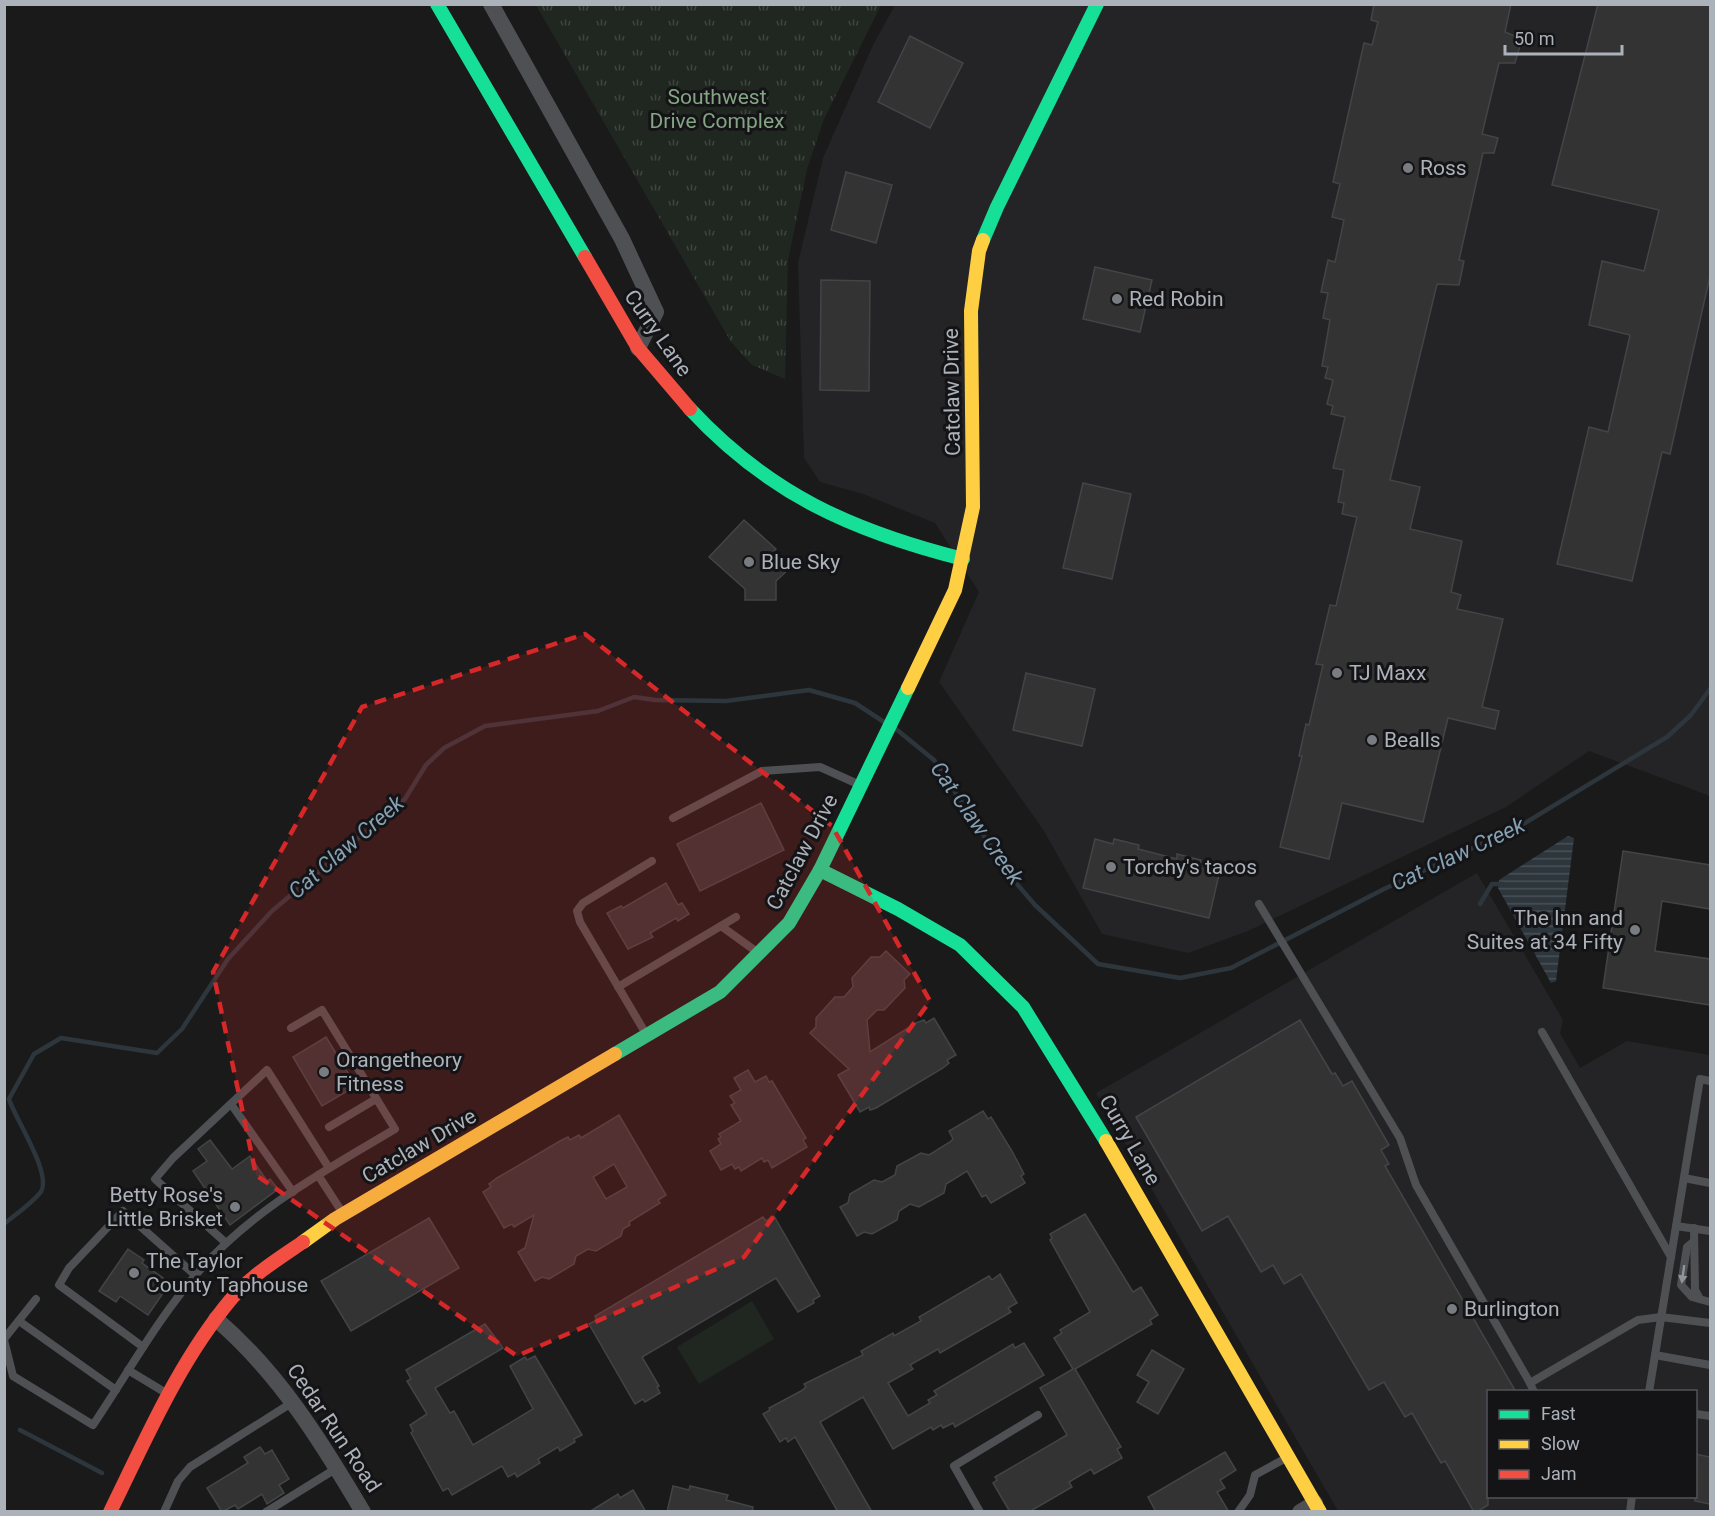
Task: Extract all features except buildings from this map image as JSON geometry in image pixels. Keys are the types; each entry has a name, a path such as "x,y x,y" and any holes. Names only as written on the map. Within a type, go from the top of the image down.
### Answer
{"street":[{"name":"Curry Lane","path":"437,4 638,348 685,406 756,470 821,511 899,543 963,559"},
{"path":"491,4 622,239 656,312 638,348"},
{"name":"Catclaw Drive","path":"110,1512 168,1394 216,1319 235,1296 265,1268 295,1245 343,1214 720,992 789,924 820,870 955,590 974,507 971,311 979,251 997,207 1096,4"},
{"name":"Curry Lane","path":"820,870 898,909 960,945 1023,1006 1046,1039 1102,1134 1288,1457 1311,1509"},
{"name":"Cedar Run Road","path":"216,1319 244,1343 294,1401 363,1512"}],"lane":[{"path":"673,818 762,771 820,767 860,785"},
{"path":"647,1037 580,922 577,911 583,903 652,861"},
{"path":"1259,904 1395,1130 1416,1185 1533,1390"},
{"path":"618,987 736,917"},
{"path":"721,926 760,954"},
{"path":"36,1299 4,1340 13,1376 93,1425 143,1347 195,1275 226,1243 292,1192 394,1129 322,1010 291,1028"},
{"path":"1542,1032 1671,1257"},
{"path":"226,1243 155,1179 267,1070 329,1168"},
{"path":"1649,1390 1700,1079 1710,1081"},
{"path":"329,1127 376,1099"},
{"path":"231,1104 292,1192"},
{"path":"318,1175 343,1214"},
{"path":"1684,1178 1710,1182"},
{"path":"143,1347 59,1286 69,1268 123,1211 195,1275"},
{"path":"1676,1226 1710,1231"},
{"path":"1694,1228 1695,1290 1700,1299"},
{"path":"1693,1242 1687,1247 1681,1286 1686,1293 1710,1302"},
{"path":"1530,1383 1638,1320 1661,1317 1710,1323"},
{"path":"19,1321 116,1390"},
{"path":"1655,1354 1710,1365"},
{"path":"128,1370 168,1394"},
{"path":"164,1512 178,1481 190,1467 294,1401"},
{"path":"980,1512 954,1466 1038,1416"},
{"path":"1238,1512 1250,1495 1255,1475 1288,1457"},
{"path":"266,1512 337,1468"}],"highlighted area":[{"path":"585,634 832,826 930,1001 744,1257 517,1356 256,1175 213,972 362,707"}],"shaded area":[{"path":"895,5 1710,5 1710,796 1589,751 1506,807 1248,931 1188,953 1102,934 1044,831 939,682 979,592 935,523 863,494 820,482 804,458 798,263 823,158 873,45"},
{"path":"1568,836 1574,838 1556,981 1551,983 1498,888 1499,880"},
{"path":"1477,873 1563,1020 1560,1033 1580,1068 1627,1041 1710,1055 1710,1511 1338,1511 1096,1093"}],"green space":[{"name":"Southwest Drive Complex","path":"536,5 881,5 824,119 807,169 788,260 785,379 752,365 731,342"},
{"path":"752,1301 774,1339 699,1384 677,1347"}],"waterway":[{"name":"Cat Claw Creek","path":"896,729 934,760 1011,877 1035,905 1098,964 1180,978 1231,968 1384,889 1520,826 1667,737 1691,715 1710,689"},
{"name":"Cat Claw Creek","path":"4,1224 36,1197 43,1185 38,1161 9,1099 34,1054 61,1038 157,1053 182,1029 228,959 272,911 405,799 426,765 444,748 485,726 598,711 634,697 655,700 726,701 809,690 855,703 884,722"},
{"path":"1480,904 1492,884 1502,884"},
{"path":"20,1430 102,1473"}],"traffic: fast":[{"path":"437,4 585,257"},
{"path":"983,240 1097,4"},
{"path":"690,409 720,439 750,464 814,505 885,536 963,559"},
{"path":"615,1054 720,992 789,923 820,870 908,688"},
{"path":"820,870 898,909 960,945 1023,1007 1106,1141"}],"traffic: slow":[{"path":"908,688 955,590 973,507 971,311 979,251 983,240"},
{"path":"303,1242 335,1219 615,1054"},
{"path":"1106,1141 1320,1512"}],"traffic: jam":[{"path":"585,257 638,348 690,409"},
{"path":"110,1512 165,1401 213,1322 248,1282 303,1242"}],"place":[{"name":"Ross","path":"1408,168"},
{"name":"Red Robin","path":"1117,299"},
{"name":"Blue Sky","path":"749,562"},
{"name":"TJ Maxx","path":"1337,673"},
{"name":"Bealls","path":"1372,740"},
{"name":"Torchy's tacos","path":"1111,867"},
{"name":"The Inn and Suites at 34 Fifty","path":"1635,930"},
{"name":"Orangetheory Fitness","path":"324,1072"},
{"name":"Betty Rose's Little Brisket","path":"235,1207"},
{"name":"The Taylor County Taphouse","path":"134,1273"},
{"name":"Burlington","path":"1452,1309"}]}
